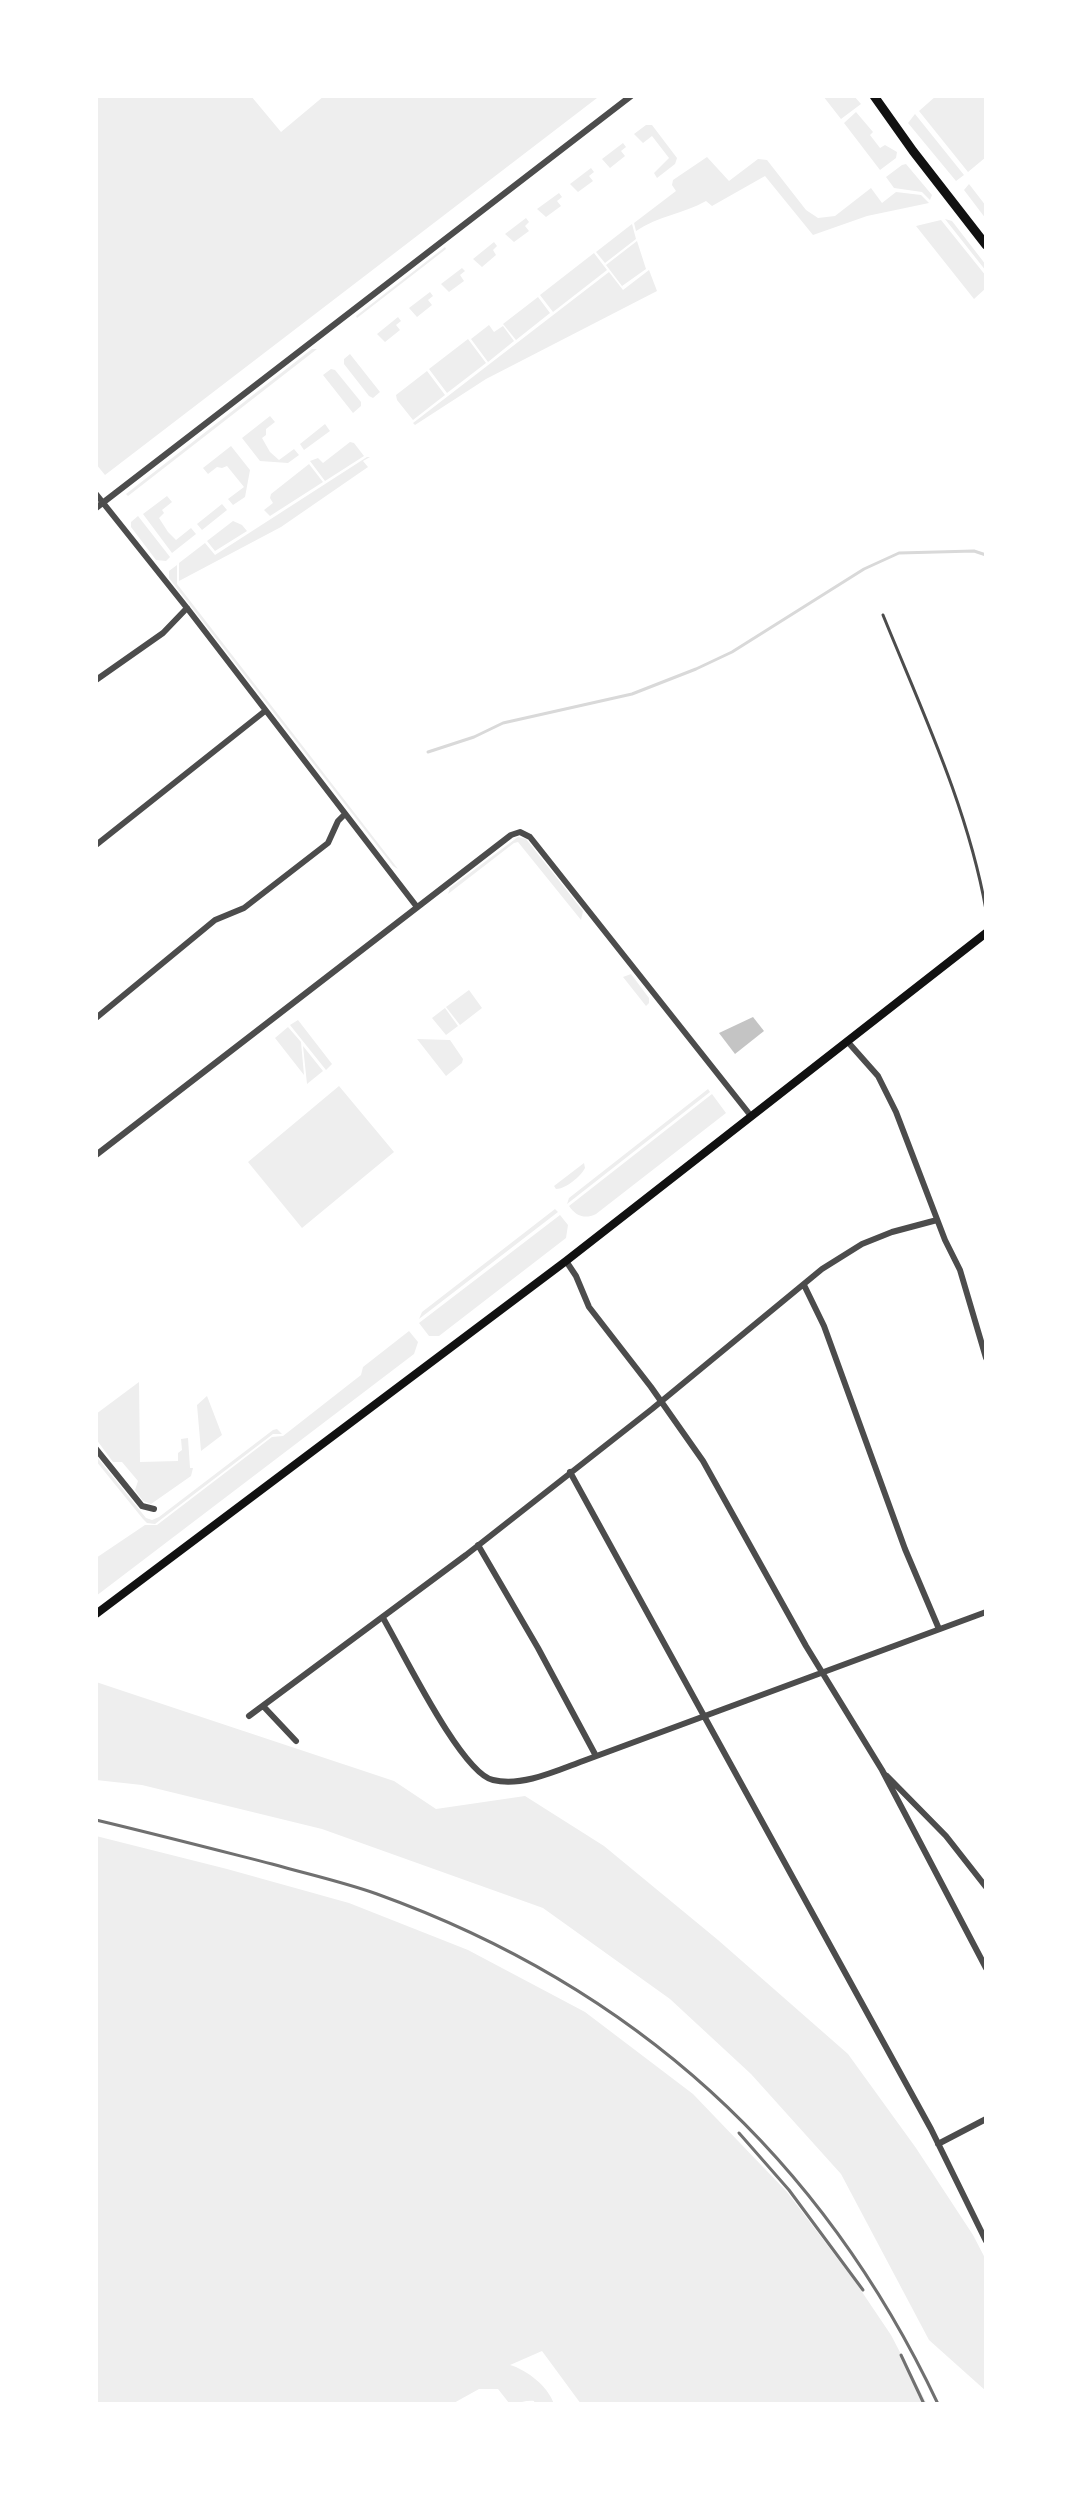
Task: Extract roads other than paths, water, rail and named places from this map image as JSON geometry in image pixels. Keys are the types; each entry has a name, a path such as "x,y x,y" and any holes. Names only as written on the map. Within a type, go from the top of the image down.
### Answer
{"main road":[{"path":"874,96 986,245"},
{"path":"96,1614 566,1261 986,933"}],"street":[{"path":"96,508 631,96"},
{"path":"96,494 417,907"},
{"path":"96,680 163,633 187,608"},
{"path":"96,845 265,711"},
{"path":"96,1018 215,920 244,908 328,843 338,821 345,814"},
{"path":"96,1155 511,835 520,832 530,837 751,1116"},
{"path":"847,1041 878,1076 896,1112 937,1220 960,1270 986,1358"},
{"path":"249,1716 478,1545 822,1269 862,1244 937,1220"},
{"path":"566,1261 589,1307 703,1461 806,1646 882,1770 986,1968"},
{"path":"804,1285 824,1326 905,1549 939,1629"},
{"path":"96,1449 142,1506 154,1509"},
{"path":"570,1472 938,2144 986,2241"},
{"path":"478,1545 596,1756"},
{"path":"383,1618 464,1756 487,1778 509,1782 545,1775 986,1612"},
{"path":"264,1707 296,1741"},
{"path":"882,1770 946,1836 986,1887"},
{"path":"938,2144 986,2119"}],"lane":[{"path":"883,615 939,750 981,880 986,910"}],"waterway":[{"path":"428,752 474,737 503,723 632,694 696,669 732,652 864,569 899,553 974,551 986,555"}],"railway":[{"path":"96,1820 377,1894 470,1932 557,1978 637,2031 710,2091 777,2158 837,2233 891,2315 938,2404"},
{"path":"739,2133 789,2190 863,2290"},
{"path":"901,2355 924,2404"}]}
